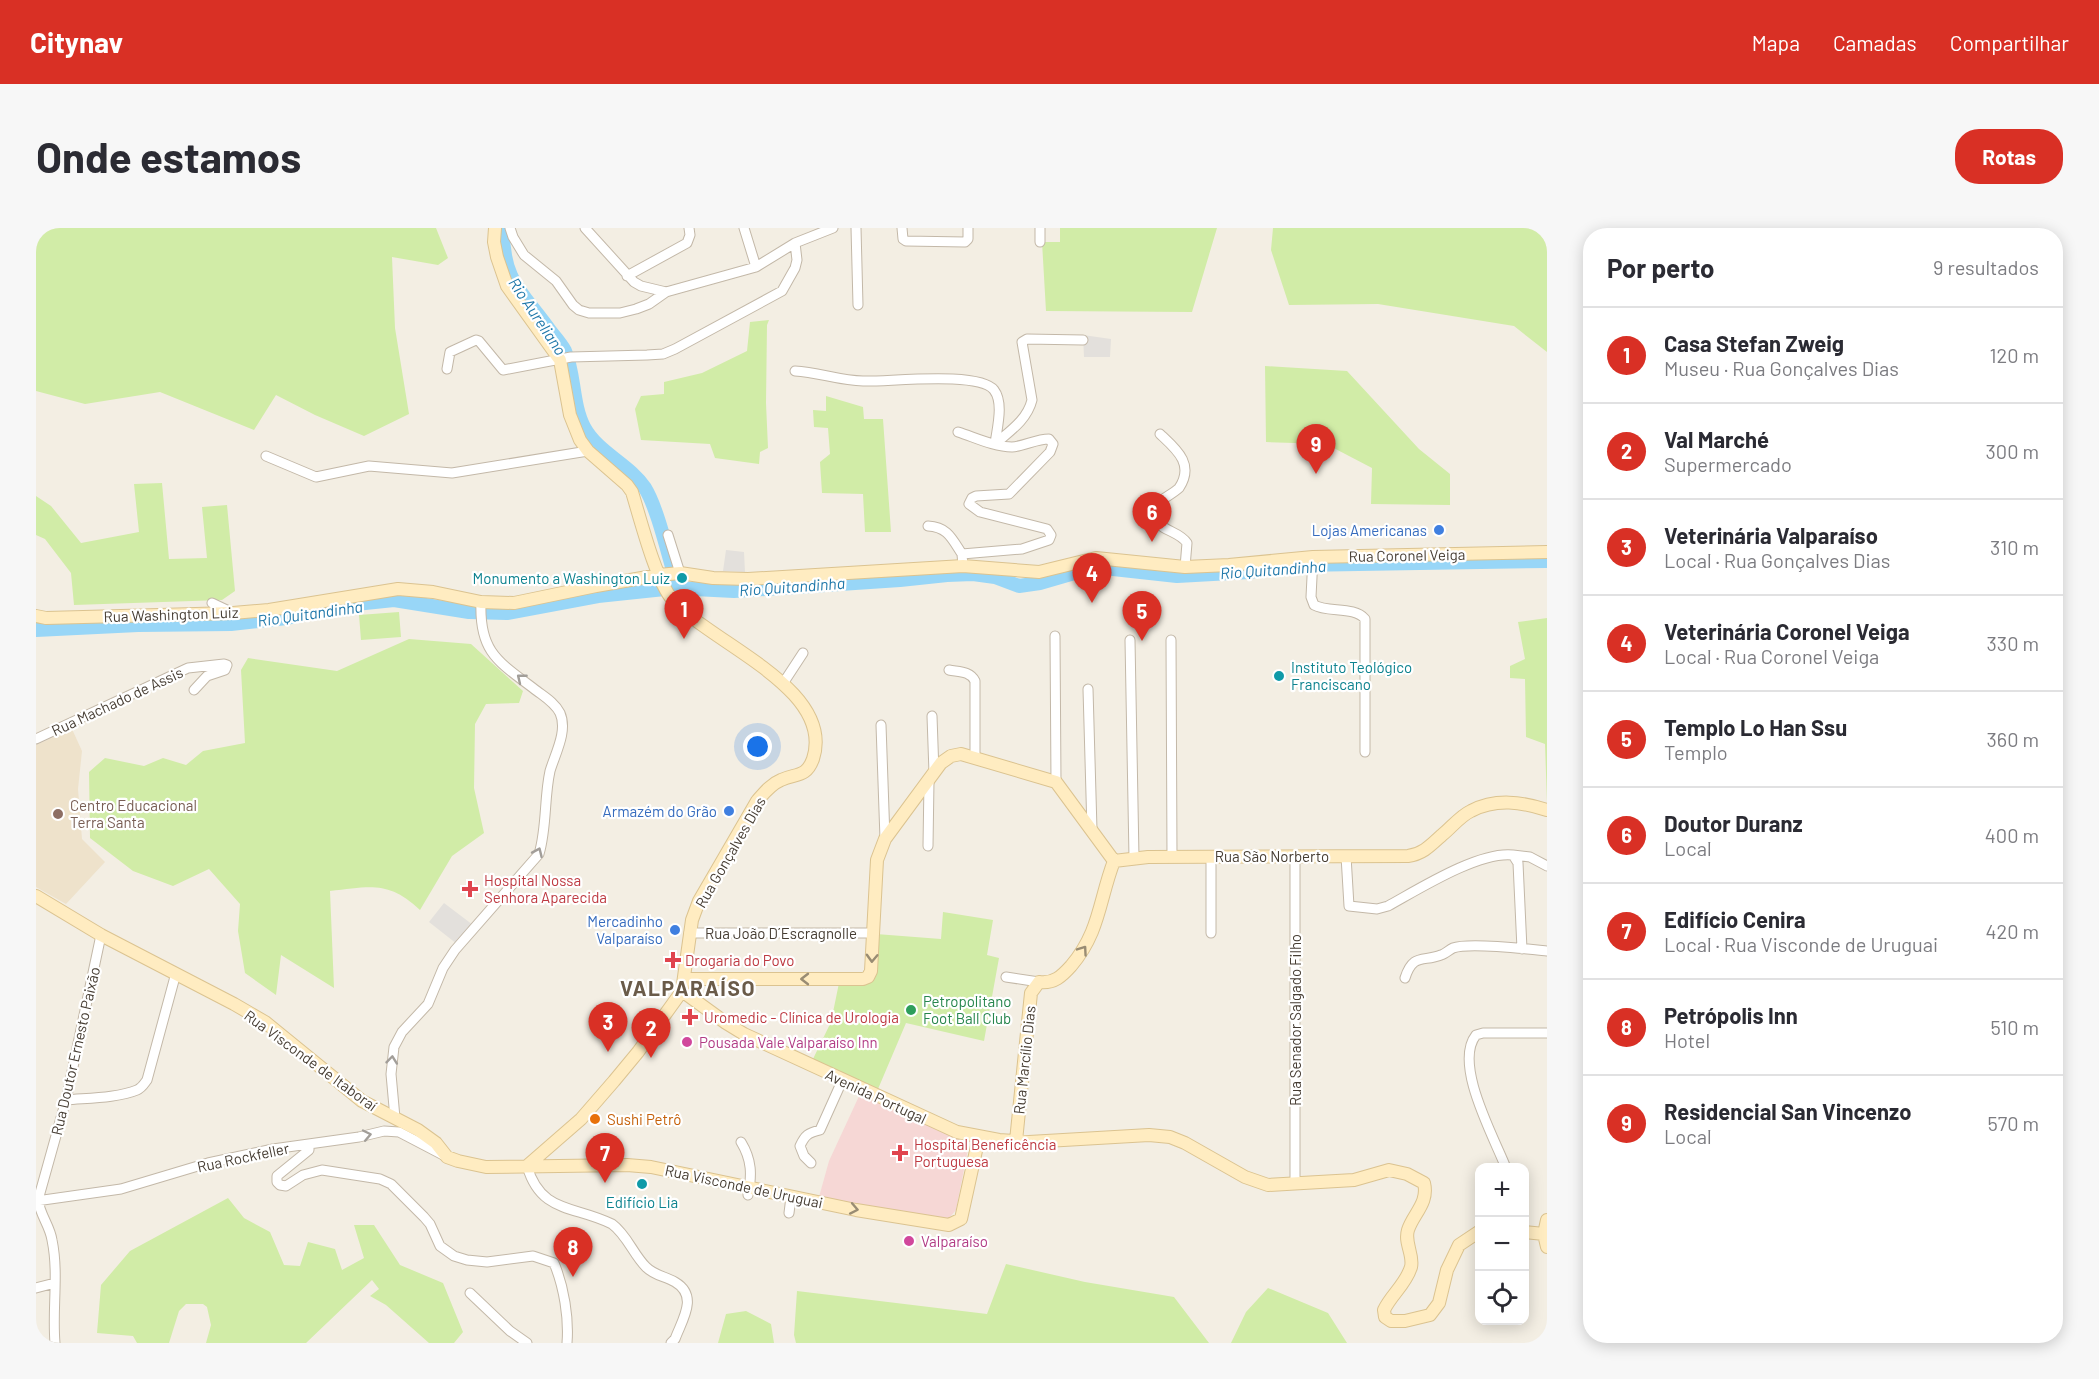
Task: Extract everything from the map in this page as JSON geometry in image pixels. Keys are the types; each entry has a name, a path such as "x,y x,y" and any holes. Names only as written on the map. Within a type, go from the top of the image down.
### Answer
{"street":[{"path":"266,456 316,477 369,466 452,473 588,451 580,440 570,415 565,358 507,285 497,257 494,242 495,228"},
{"path":"510,228 518,247 556,281 573,305 589,313 628,311 649,304 666,292 756,267 795,243 833,228"},
{"path":"585,228 627,276 641,286 666,292"},
{"path":"627,276 687,243 689,228"},
{"path":"744,228 756,267"},
{"path":"856,228 858,305"},
{"path":"902,228 904,240 943,242 967,241 968,228"},
{"path":"1040,228 1040,242"},
{"path":"447,369 450,352 476,340 503,370 565,358 663,354 782,291 795,268 797,260 795,243"},
{"path":"995,444 1024,419 1030,409 1032,400 1022,342 1027,339 1083,340"},
{"path":"795,371 863,381 907,378 985,383 997,395 999,406 995,444"},
{"path":"928,526 939,526 945,530 962,560 1022,549 1045,542 1051,535 1047,529 980,512 969,504 976,496 1009,494 1050,452 1053,444 1049,439 1009,447 958,432"},
{"path":"1160,434 1181,455 1185,470 1179,488 1158,501 1155,508 1155,519 1186,543 1185,567"},
{"name":"Rua Gonçalves Dias","path":"527,1166 581,1119 638,1052 683,985 689,933 699,901 758,801 769,788 781,780 800,776 808,769 813,759 815,735 809,716 799,700 784,682 700,625 669,595 632,492 588,451"},
{"path":"668,535 680,573"},
{"name":"Rua Coronel Veiga","path":"660,575 680,573 713,578 748,579 962,560 1039,572 1096,558 1185,567 1313,556 1547,552"},
{"path":"1313,556 1311,597 1314,605 1332,611 1359,614 1365,619 1365,752"},
{"name":"Rua Washington Luiz","path":"36,616 46,618 233,613 398,589 433,592 482,602 514,603 660,575"},
{"path":"395,1118 391,1074 394,1047 402,1032 428,1004 443,968 455,950 538,854 542,844 546,794 561,736 560,714 552,702 513,672 490,650 484,640 481,620 482,602"},
{"path":"212,603 233,613"},
{"path":"1006,977 1047,983 1054,981 1067,970 1088,944 1114,861 1056,782 1054,636"},
{"path":"1130,640 1134,858"},
{"path":"1171,640 1172,857"},
{"path":"784,682 803,653"},
{"name":"Rua Machado de Assis","path":"36,739 188,668 227,665 225,670 207,676 194,690"},
{"path":"949,670 968,673 975,681 975,757"},
{"path":"1088,689 1092,832"},
{"path":"928,846 932,777 932,716"},
{"path":"881,725 885,839"},
{"path":"683,985 868,977 871,970 877,860 885,839 941,763 951,756 962,754 1056,782"},
{"name":"Rua São Norberto","path":"1114,861 1172,857 1408,856 1428,848 1470,811 1506,802 1547,810"},
{"path":"1346,856 1349,906 1377,909 1388,906 1471,864 1506,854 1530,857 1547,866"},
{"path":"1513,855 1518,864 1522,949"},
{"name":"Rua Senador Salgado Filho","path":"1294,1183 1295,856"},
{"path":"1211,857 1211,933"},
{"name":"Rua Visconde de Itaboraí","path":"36,896 101,935 265,1022 362,1101 427,1137 447,1157 486,1167 527,1166"},
{"name":"Rua João D´Escragnolle","path":"689,933 873,933"},
{"name":"Rua Doutor Ernesto Paixão","path":"37,1201 66,1100 101,935"},
{"path":"1405,978 1411,965 1422,957 1442,955 1453,948 1547,951"},
{"path":"66,1100 127,1093 143,1085 147,1080 176,973"},
{"name":"Rua Marcílio Dias","path":"1016,1141 1031,993 1039,982"},
{"name":"Avenida Portugal","path":"683,985 726,1023 744,1034 957,1132 1016,1141 1170,1137 1245,1177 1268,1185 1354,1180 1389,1170 1407,1174 1424,1183 1425,1195 1407,1234 1412,1264 1403,1284 1384,1310 1385,1317 1391,1321 1418,1319 1430,1315 1439,1303 1447,1270 1459,1245 1475,1234"},
{"path":"1504,1163 1471,1079 1468,1054 1470,1046 1476,1035 1483,1033 1547,1033"},
{"path":"811,1163 804,1156 800,1146 810,1132 820,1130 842,1081"},
{"name":"Rua Rockfeller","path":"37,1201 121,1189 208,1163 393,1131 406,1135 447,1157"},
{"name":"Rua Visconde de Uruguai","path":"527,1166 638,1166 669,1170 748,1192 791,1197 949,1225 961,1219 978,1137"},
{"path":"741,1142 750,1159 748,1192"},
{"path":"309,1144 309,1150 277,1176 277,1182 280,1185 286,1186 303,1175 322,1170 380,1179 391,1184 424,1217 430,1224 440,1246 454,1257 487,1262 533,1256 554,1263 561,1285 567,1343"},
{"path":"527,1166 533,1183 545,1198 612,1224 621,1231 637,1257 652,1273 674,1281 684,1289 688,1307 675,1339 671,1343"},
{"path":"789,1213 791,1197"},
{"path":"37,1201 40,1214 52,1237 55,1343"},
{"path":"1529,1234 1545,1240 1547,1220"},
{"path":"36,1288 55,1283"},
{"path":"470,1293 510,1331 527,1343"}],"shaded area":[{"path":"1083,335 1111,339 1110,357 1084,357"},
{"path":"726,550 744,552 745,572 723,571"},
{"name":"Centro Educacional Terra Santa","path":"72,729 82,751 78,789 82,839 105,862 66,904 36,887 36,745"},
{"path":"444,903 473,925 457,944 429,922"},
{"name":"Hospital Beneficência Portuguesa","path":"860,1094 969,1144 956,1210 949,1218 819,1197 829,1161"}],"green space":[{"path":"36,228 436,228 448,258 438,265 392,257 395,328 409,414 364,436 276,395 254,430 160,392 85,404 36,391"},
{"path":"1060,228 1217,228 1192,312 1046,311 1042,242 1060,242"},
{"path":"1273,228 1547,228 1547,352 1514,326 1378,304 1289,305 1271,250"},
{"path":"769,320 767,325 766,403 768,448 760,452 759,464 715,458 710,444 641,440 635,409 641,396 664,394 664,382 702,373 747,351 750,322"},
{"path":"1265,366 1347,371 1419,449 1450,474 1450,505 1371,504 1372,468 1326,444 1266,442"},
{"path":"826,396 863,407 864,419 883,419 891,532 865,532 863,494 822,493 820,462 830,454 828,428 814,427 813,410 826,411"},
{"path":"162,483 169,559 207,558 202,507 227,505 235,591 222,600 74,605 71,573 45,539 36,535 36,496 51,506 81,543 139,532 134,484"},
{"path":"399,612 401,637 361,640 359,615"},
{"path":"1547,618 1547,802 1545,744 1526,737 1525,679 1510,678 1510,666 1525,659 1518,622"},
{"path":"409,639 471,644 523,691 519,703 486,704 475,724 474,788 484,833 452,856 420,910 409,900 388,890 368,887 330,891 334,988 281,955 276,995 245,973 238,931 240,904 209,869 173,886 133,871 90,838 89,772 105,758 144,766 163,758 186,765 203,751 245,743 241,670 248,658 337,671"},
{"name":"Petropolitano Foot Ball Club","path":"943,912 993,920 987,955 999,958 984,1041 906,1023 878,1089 813,1059 831,1022 839,983 863,983 876,934 941,939"},
{"path":"228,1198 244,1218 270,1232 284,1265 300,1266 308,1242 335,1249 342,1270 364,1258 354,1225 374,1225 400,1265 443,1283 463,1332 454,1343 429,1343 386,1305 370,1296 379,1289 372,1280 306,1343 206,1343 211,1325 207,1307 203,1304 186,1304 179,1311 169,1343 137,1343 133,1336 97,1333 101,1285 130,1251"},
{"path":"1006,1264 1085,1282 1174,1297 1209,1343 796,1343 794,1335 797,1291 987,1314"},
{"path":"1268,1288 1328,1313 1347,1343 1231,1343 1246,1312"},
{"path":"746,1311 771,1324 774,1343 718,1343 726,1314"}],"waterway":[{"name":"Rio Aureliano","path":"503,228 506,261 510,274 523,296 565,351 577,409 584,427 597,444 631,472 645,488 659,521 677,584"},
{"name":"Rio Quitandinha","path":"36,630 138,625 231,624 287,618 346,605 394,600 469,612 507,613 598,596 674,588 734,591 947,575 973,574 995,577 1019,586 1040,583 1095,567 1177,576 1249,572 1298,565 1547,561"}],"place":[{"name":"Residencial San Vincenzo","path":"1316,474"},
{"name":"Lojas Americanas","path":"1439,530"},
{"name":"Doutor Duranz","path":"1152,542"},
{"name":"Monumento a Washington Luiz","path":"682,578"},
{"name":"Veterinária Coronel Veiga","path":"1092,603"},
{"name":"Casa Stefan Zweig","path":"684,639"},
{"name":"Templo Lo Han Ssu","path":"1142,641"},
{"name":"Instituto Teológico Franciscano","path":"1279,676"},
{"name":"Armazém do Grão","path":"729,811"},
{"name":"Centro Educacional Terra Santa","path":"58,814"},
{"name":"Hospital Nossa Senhora Aparecida","path":"470,889"},
{"name":"Mercadinho Valparaíso","path":"675,930"},
{"name":"Drogaria do Povo","path":"673,960"},
{"name":"Petropolitano Foot Ball Club","path":"911,1010"},
{"name":"Uromedic - Clínica de Urologia","path":"690,1017"},
{"name":"Pousada Vale Valparaíso Inn","path":"687,1042"},
{"name":"Veterinária Valparaíso","path":"608,1052"},
{"name":"Val Marché","path":"651,1058"},
{"name":"Sushi Petrô","path":"595,1119"},
{"name":"Hospital Beneficência Portuguesa","path":"900,1153"},
{"name":"Edifício Cenira","path":"605,1183"},
{"name":"Edifício Lia","path":"642,1184"},
{"name":"Valparaíso","path":"909,1241"},
{"name":"Petrópolis Inn","path":"573,1277"}],"district":[{"name":"VALPARAÍSO","path":"688,987"}]}
